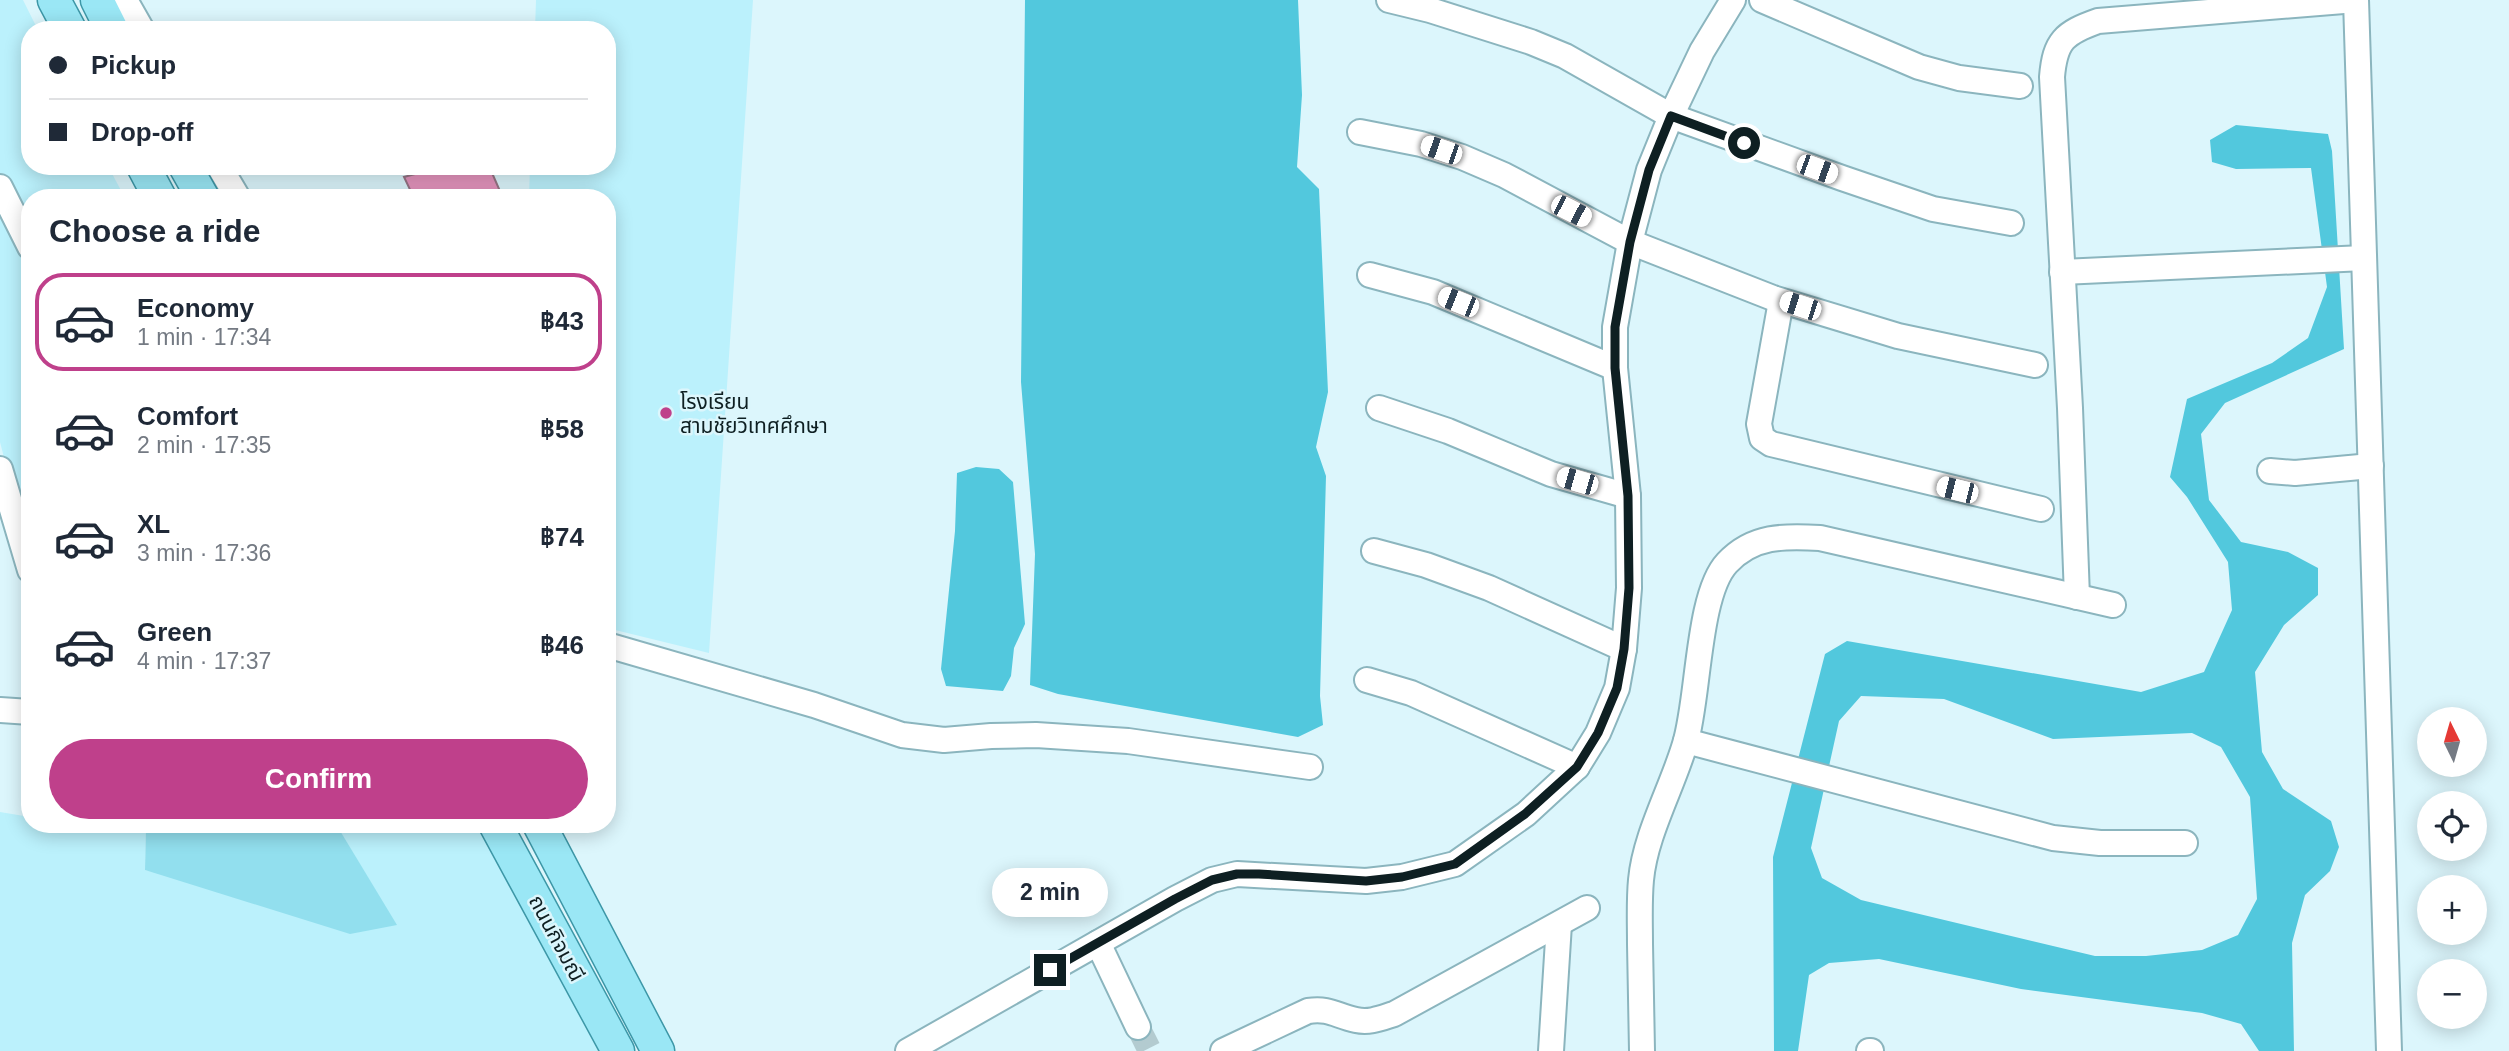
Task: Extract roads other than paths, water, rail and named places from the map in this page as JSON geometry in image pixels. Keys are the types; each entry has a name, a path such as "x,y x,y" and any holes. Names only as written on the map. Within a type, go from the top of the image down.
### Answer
{"main road":[{"path":"54,0 65,21"},
{"path":"97,0 108,21"},
{"name":"ถนนกิจมณี","path":"500,833 618,1051"},
{"name":"ถนนกิจมณี","path":"544,833 658,1051"}],"street":[{"path":"125,0 137,21"},
{"path":"1389,0 1531,42 1565,56 1671,116 1933,209 2011,223"},
{"path":"908,1051 1212,880 1237,874 1366,881 1402,877 1455,864 1525,814 1577,767 1598,733 1617,688 1624,649 1629,588 1628,496 1615,368 1615,327 1630,242 1649,170 1671,116 1702,51 1733,0"},
{"path":"1762,0 1919,67 1959,78 2020,86"},
{"path":"2077,597 2052,78 2053,60 2060,42 2073,30 2098,21 2356,0 2389,1051"},
{"path":"1360,132 1421,144 1462,157 1630,242 1781,301 1898,336 2035,365"},
{"path":"0,187 21,229"},
{"path":"2062,272 2364,258"},
{"path":"1370,275 1433,292 1615,368"},
{"path":"1781,301 1759,424 1762,438 1771,444 2041,509"},
{"path":"1379,408 1448,431 1551,474 1628,496"},
{"path":"2270,471 2295,473 2371,466"},
{"path":"0,469 5,500 21,545"},
{"path":"1642,1051 1641,880 1645,857 1686,741 1712,590 1724,566 1740,550 1760,540 1787,536 1820,538 2113,605"},
{"path":"1374,551 1426,565 1489,588 1624,649"},
{"path":"616,648 814,705 902,735 944,740 1036,735 1128,741 1310,767"},
{"path":"1367,680 1411,693 1577,767"},
{"path":"0,710 21,711"},
{"path":"1686,741 2053,838 2100,843 2186,843"},
{"path":"1223,1051 1308,1011 1322,1009 1354,1020 1372,1021 1394,1014 1587,908"},
{"path":"1551,1051 1559,924"},
{"path":"1098,943 1138,1027"}],"tunnel":[{"path":"1138,1027 1150,1051"}],"place":[{"name":"โรงเรียน สามชัยวิเทศศึกษา","path":"666,413"}]}
